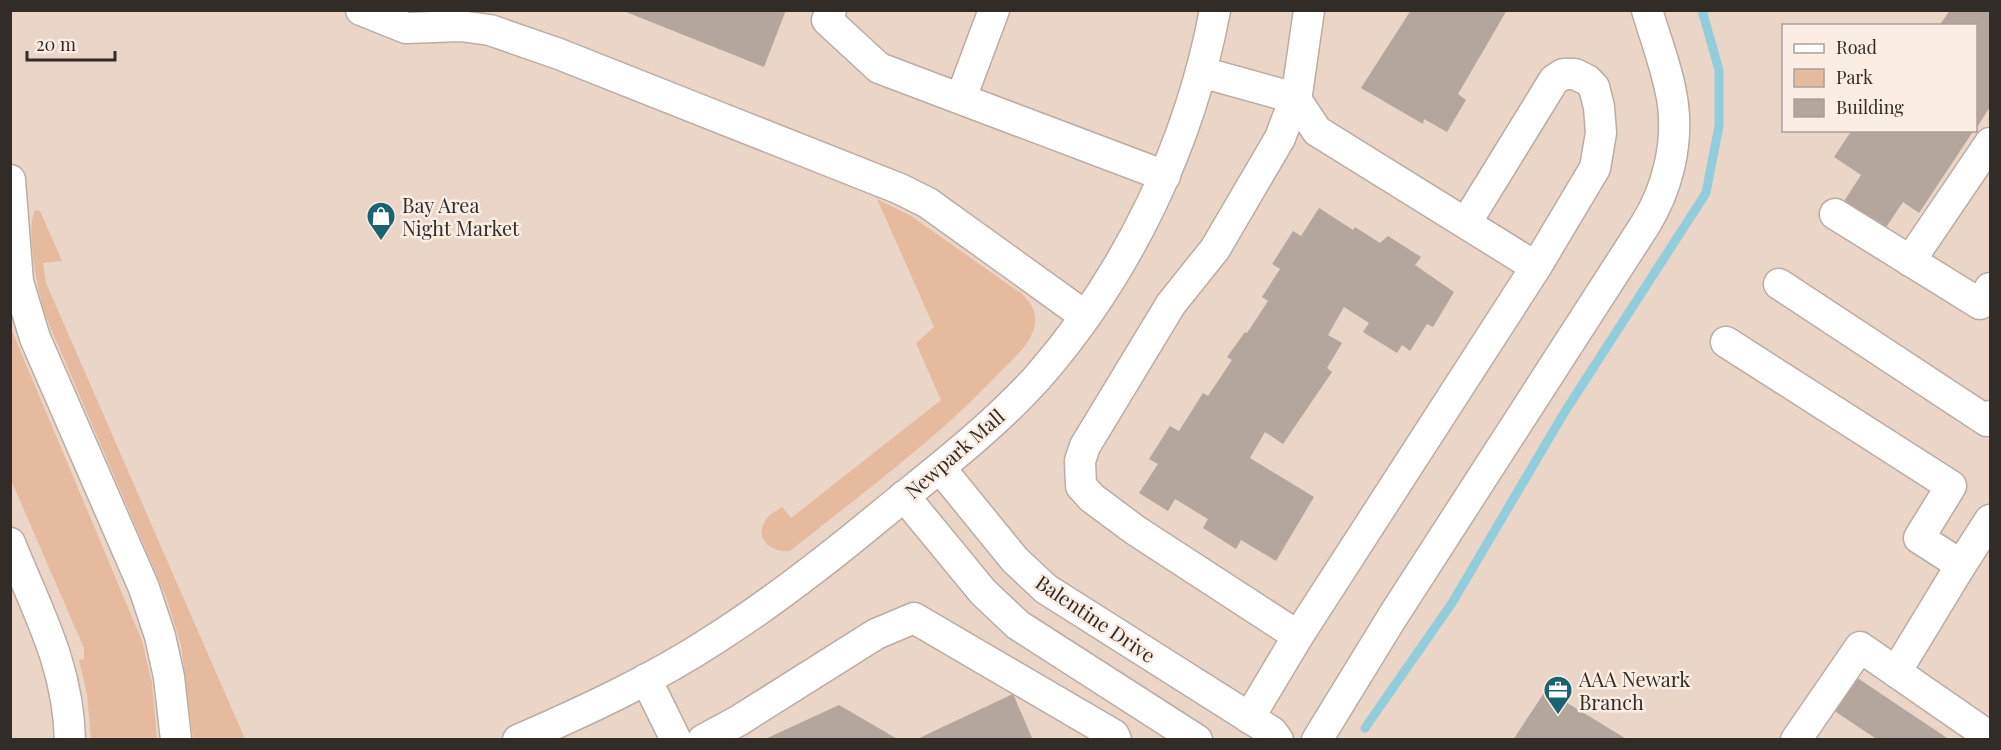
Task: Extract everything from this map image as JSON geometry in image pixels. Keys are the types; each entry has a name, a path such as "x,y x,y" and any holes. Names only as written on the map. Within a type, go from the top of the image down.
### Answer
{"street":[{"path":"361,10 405,28 460,26 490,30 569,58 900,189 928,203 1085,316"},
{"path":"831,10 827,20 879,68 1165,176"},
{"path":"961,98 994,10"},
{"name":"Newpark Mall","path":"518,740 646,679 713,641 775,599 940,468 990,424 1038,376 1085,316 1114,273 1165,176 1189,117 1208,47 1215,10"},
{"path":"1298,636 1135,530 1092,498 1081,486 1080,461 1085,446 1171,304 1215,249 1280,138 1295,99 1308,29 1309,10"},
{"path":"1317,740 1393,616 1661,197 1670,160 1673,106 1669,81 1647,10"},
{"path":"1201,72 1295,99 1317,131 1536,267"},
{"path":"1249,718 1298,636 1536,267 1595,168 1601,133 1599,107 1594,87 1587,80 1575,74 1563,74 1554,80 1466,223"},
{"path":"1910,261 1990,142"},
{"path":"10,180 18,282 34,338 144,588 160,636 169,677 176,740"},
{"path":"1835,214 1980,304 1990,288"},
{"path":"1779,284 1986,421 1990,416"},
{"path":"1726,342 1951,486 1919,538 1961,565"},
{"name":"Balentine Drive","path":"940,468 1015,560 1046,589 1272,732 1278,740"},
{"path":"904,496 983,592 1018,625 1197,740"},
{"path":"1896,672 1990,520"},
{"path":"10,543 57,658 67,705 70,740"},
{"path":"703,740 738,721 876,634 914,618 1114,735 1116,740"},
{"path":"1796,740 1860,647 1990,737"},
{"path":"646,679 676,740"}],"shaded area":[{"path":"11,11 1990,11 1990,739 11,739"}],"green space":[{"path":"877,199 911,216 1022,294 1034,311 1035,326 1028,342 1015,357 978,395 926,442 790,551 778,550 767,544 762,535 765,520 769,516 782,507 791,518 941,400 916,343 934,327"},
{"path":"35,210 40,211 62,261 43,263 46,283 245,739 193,739 181,645 166,597 43,307 36,279 32,247 31,232"},
{"path":"10,326 142,641 152,683 157,739 91,739 87,694 79,660 84,659 84,648 11,480"}],"building":[{"path":"621,10 786,10 764,67"},
{"path":"1411,10 1507,10 1458,94 1466,100 1447,132 1424,119 1423,124 1361,88"},
{"path":"1950,10 1990,10 1990,107 1977,127 1977,24 1940,24"},
{"path":"1851,132 1973,132 1919,213 1903,202 1879,238 1837,212 1861,175 1834,157"},
{"path":"1319,208 1353,230 1355,227 1380,243 1388,236 1421,257 1415,265 1454,292 1433,327 1427,324 1410,351 1402,345 1397,353 1363,332 1369,323 1344,307 1328,335 1342,343 1327,368 1332,372 1283,444 1265,432 1250,458 1314,497 1276,561 1241,540 1236,549 1203,528 1208,519 1175,499 1168,511 1139,493 1158,464 1149,459 1170,426 1179,431 1203,393 1208,396 1232,360 1227,357 1245,332 1247,333 1268,301 1262,297 1280,269 1272,264 1293,231 1301,236"},
{"path":"1856,677 1950,740 1878,740 1833,710"},
{"name":"AAA Newark Branch","path":"1546,690 1628,740 1513,740"},
{"path":"1013,694 1033,740 915,740"},
{"path":"839,705 899,740 763,740"}],"waterway":[{"path":"1365,728 1452,603 1564,413 1706,193 1719,126 1719,70 1702,10"}],"place":[{"name":"Bay Area Night Market","path":"381,242"},
{"name":"AAA Newark Branch","path":"1558,716"}]}
